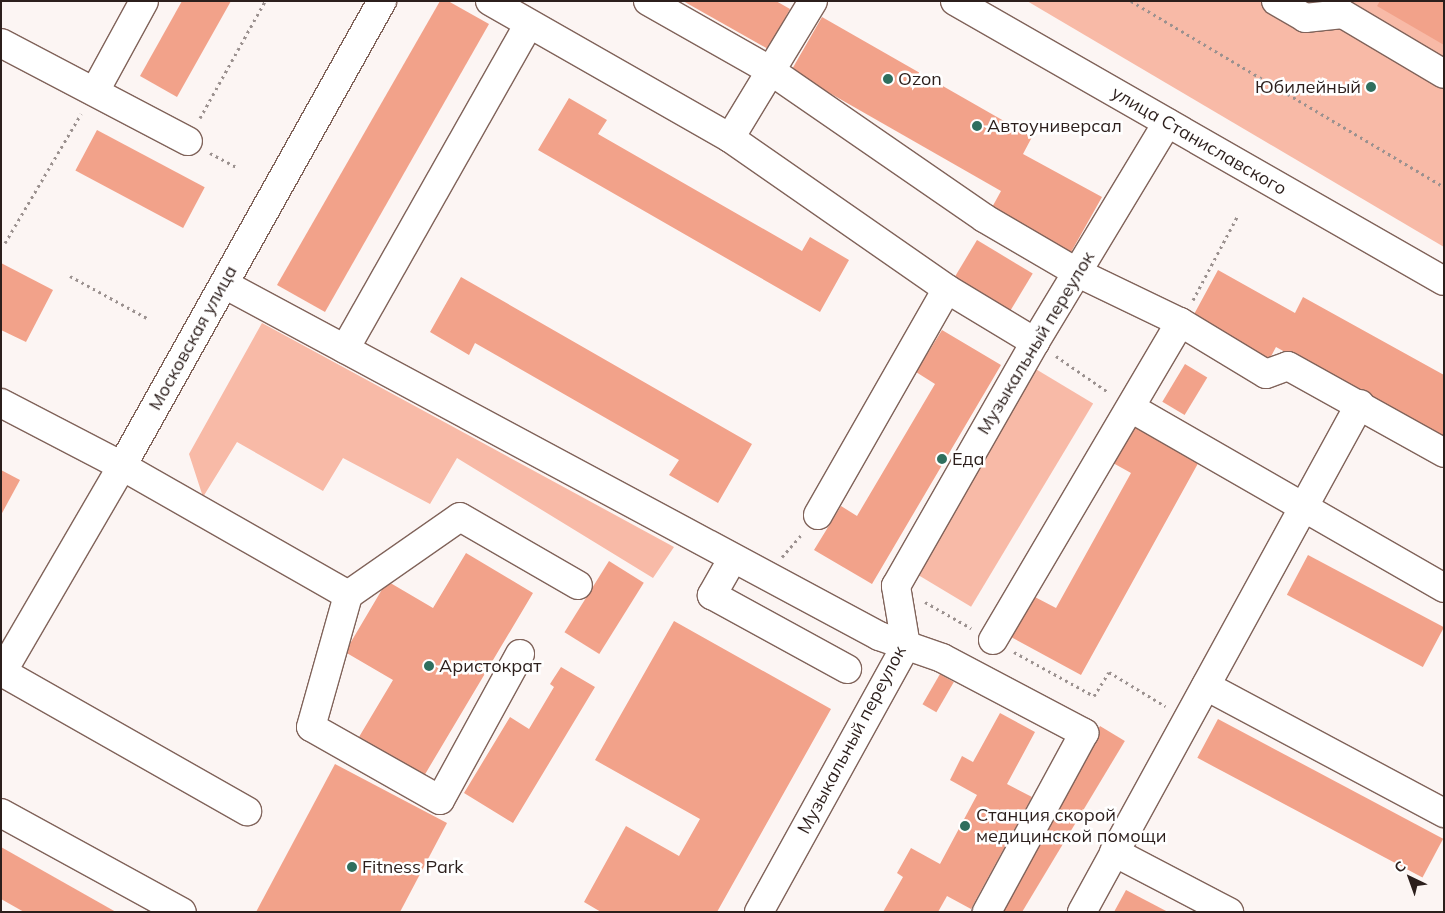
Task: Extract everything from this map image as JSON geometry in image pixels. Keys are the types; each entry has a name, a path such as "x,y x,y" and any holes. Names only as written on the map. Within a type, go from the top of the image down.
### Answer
{"street":[{"path":"95,91 144,1"},
{"name":"Московская улица","path":"2,673 122,466 382,1"},
{"path":"648,1 771,71 984,218 1078,273 1180,322 1266,374 1288,366 1360,404 1444,453"},
{"path":"730,138 814,1"},
{"name":"улица Станиславского","path":"955,1 1444,281"},
{"path":"1276,1 1305,18 1343,14 1444,74"},
{"path":"501,4 529,24 730,138 948,289 1035,342"},
{"path":"345,349 529,24"},
{"path":"1,43 188,141"},
{"name":"Музыкальный переулок","path":"759,912 906,646 896,586 1035,342 1167,123"},
{"path":"224,284 879,636 942,658 1084,733 987,912"},
{"path":"818,515 948,289"},
{"path":"993,640 1180,322"},
{"path":"1,403 122,466 348,595"},
{"path":"1082,912 1188,720 1301,508 1360,404"},
{"path":"1131,408 1301,508 1444,588"},
{"path":"520,654 440,800 311,728 348,595 460,517 578,585"},
{"path":"734,558 712,595 847,669"},
{"path":"2,673 247,811"},
{"path":"1206,686 1444,813"},
{"path":"1,813 182,912"},
{"path":"1114,852 1229,912"}],"path":[{"path":"188,141 265,1"},
{"path":"1132,1 1444,187"},
{"path":"5,243 95,91"},
{"path":"1180,322 1237,217"},
{"path":"70,276 149,319"},
{"path":"1035,342 1131,408"},
{"path":"766,576 818,515"},
{"path":"1094,696 1109,672 1188,720"}],"shaded area":[{"path":"1027,1 1444,1 1444,247"},
{"path":"262,323 674,547 653,578 457,458 430,504 343,458 323,491 237,442 203,497 189,454"},
{"path":"1034,368 1093,404 971,607 912,571"}],"building":[{"path":"182,1 231,1 177,97 140,76"},
{"path":"440,1 448,1 489,24 325,312 277,285"},
{"path":"683,1 776,1 790,9 768,49"},
{"path":"1380,1 1444,1 1444,45 1377,6"},
{"path":"822,17 1032,137 1023,154 1102,197 1070,254 990,211 1001,191 791,71"},
{"path":"569,98 607,120 598,134 802,251 810,237 849,260 820,312 538,150"},
{"path":"97,130 205,187 183,228 75,171"},
{"path":"977,240 1033,273 1010,312 954,279"},
{"path":"1,263 53,290 26,342 1,330"},
{"path":"1218,270 1295,313 1303,297 1444,375 1444,440 1276,347 1269,360 1192,318"},
{"path":"461,277 752,444 718,503 669,475 679,460 475,343 469,355 430,332"},
{"path":"942,330 1001,365 872,584 814,550 841,506 857,516 935,384 916,372"},
{"path":"1185,364 1207,377 1185,415 1162,402"},
{"path":"1135,422 1201,458 1081,675 1011,637 1033,596 1056,608 1131,473 1113,463"},
{"path":"1,470 20,480 1,515"},
{"name":"Аристократ","path":"466,553 533,593 424,776 359,737 393,680 345,652 387,581 433,608"},
{"path":"1308,555 1444,627 1423,667 1287,595"},
{"path":"609,561 644,583 599,654 564,632"},
{"path":"674,621 831,709 717,912 601,912 584,902 626,826 679,856 700,819 595,760"},
{"path":"561,667 595,687 513,823 464,793 510,717 529,729 554,687 550,684"},
{"path":"940,674 954,682 936,712 922,704"},
{"path":"1000,713 1035,732 1007,784 1032,797 971,909 947,896 938,912 883,912 903,877 897,873 911,848 940,864 977,795 950,780 962,756 973,762"},
{"path":"1218,719 1443,839 1422,878 1197,758"},
{"path":"1100,726 1125,741 1022,912 1000,912 991,907"},
{"name":"Fitness Park","path":"335,764 447,823 400,912 256,912"},
{"path":"1,847 116,912 24,912 1,899"},
{"path":"1126,890 1168,912 1114,912"}],"place":[{"name":"Ozon","path":"888,79"},
{"name":"Юбилейный","path":"1371,87"},
{"name":"Автоуниверсал","path":"977,126"},
{"name":"Еда","path":"942,459"},
{"name":"Аристократ","path":"429,666"},
{"name":"Станция скорой медицинской помощи","path":"965,826"},
{"name":"Fitness Park","path":"352,867"}]}
